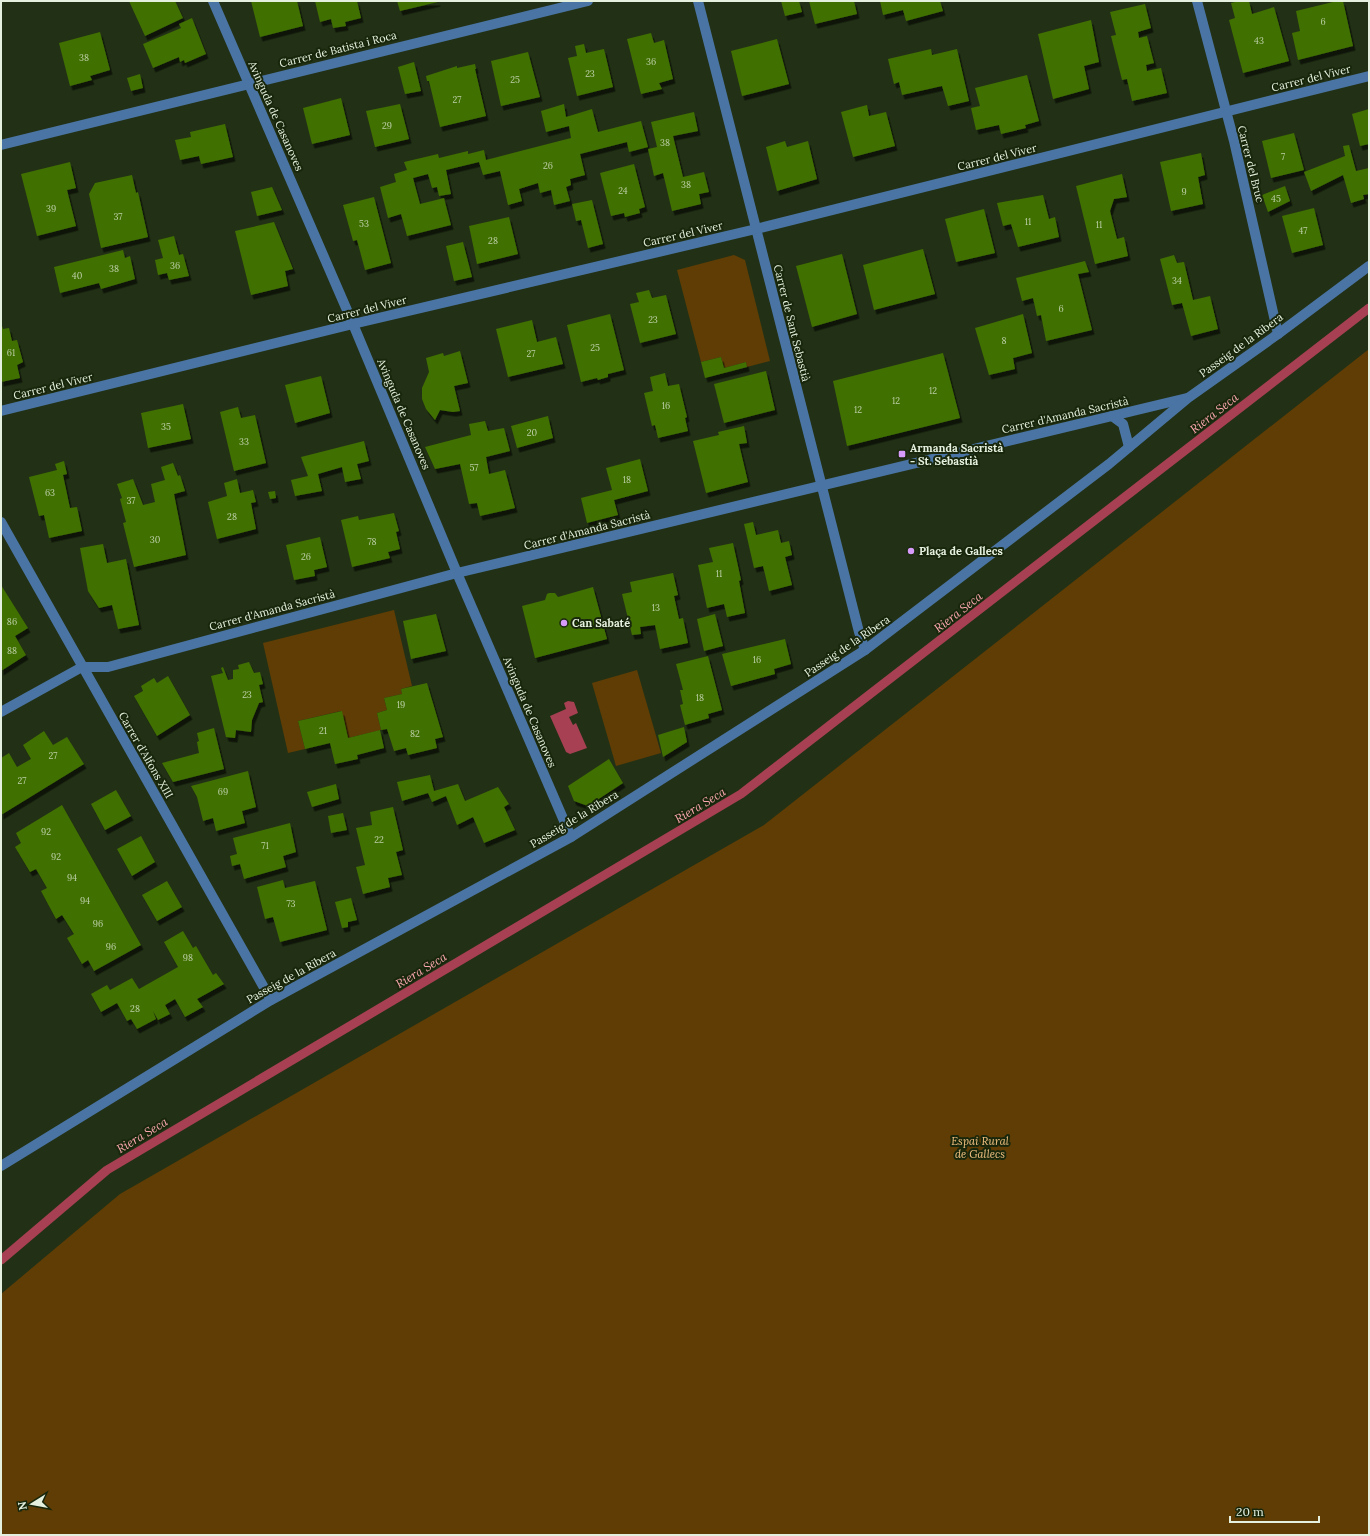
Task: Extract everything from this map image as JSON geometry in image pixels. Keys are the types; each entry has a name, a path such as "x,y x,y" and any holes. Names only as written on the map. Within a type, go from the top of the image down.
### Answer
{"street":[{"name":"Avinguda de Casanoves","path":"213,1 353,324 457,573 571,837"},
{"name":"Carrer de Batista i Roca","path":"1,145 248,83 588,1"},
{"name":"Carrer de Sant Sebastià","path":"698,1 821,486 865,650"},
{"name":"Carrer del Bruc","path":"1197,1 1234,141 1278,334"},
{"name":"Carrer del Viver","path":"1,411 353,324 756,229 1369,76"},
{"name":"Passeig de la Ribera","path":"1,1166 271,1000 571,837 865,650 1109,464 1188,398 1278,334 1369,266"},
{"name":"Carrer d'Amanda Sacristà","path":"1,712 82,667 108,667 457,573 1188,398"},
{"path":"1112,416 1123,424 1129,447"},
{"name":"Carrer d'Alfons XIII","path":"1,522 271,1000"}],"green space":[{"path":"734,255 745,260 770,361 747,367 746,362 724,368 721,357 701,362 677,270"},
{"name":"Espai Rural de Gallecs","path":"1369,349 1369,1535 1,1535 1,1294 120,1194 764,825"},
{"path":"394,610 412,686 401,689 402,694 384,698 387,710 377,713 381,730 348,738 341,711 298,721 305,749 288,753 263,643"},
{"path":"637,670 661,753 616,766 592,683"}],"shaded area":[{"path":"568,701 574,702 578,713 569,717 573,725 576,723 587,748 570,754 566,752 550,716 566,709 564,703"}],"building":[{"path":"129,1 175,1 183,18 145,36"},
{"path":"251,1 297,1 303,26 260,37"},
{"path":"315,1 357,1 361,18 345,22 346,26 333,28 331,19 320,22"},
{"path":"397,1 438,1 438,2 400,11"},
{"path":"781,1 799,1 802,12 785,16"},
{"path":"809,1 854,1 857,14 815,24"},
{"path":"880,1 940,1 943,11 906,21 903,10 883,15"},
{"path":"1249,1 1252,14 1274,7 1289,61 1243,73 1229,20 1235,18 1231,3"},
{"path":"1337,1 1343,1 1353,46 1298,60 1292,33 1300,31 1296,11"},
{"path":"1145,4 1151,28 1138,32 1139,38 1147,36 1154,63 1146,65 1147,71 1161,68 1167,93 1132,101 1127,79 1122,80 1111,36 1116,35 1110,12"},
{"path":"192,18 206,54 185,63 184,60 180,62 179,57 153,68 143,44 181,28 179,24"},
{"path":"1091,20 1099,62 1084,66 1089,89 1053,99 1038,34"},
{"path":"100,32 110,70 90,76 92,80 70,86 59,43"},
{"path":"651,33 654,43 664,40 673,79 659,83 662,89 641,94 627,39"},
{"path":"777,39 789,84 742,96 731,51"},
{"path":"584,44 586,53 604,49 613,87 577,96 568,58 577,56 575,46"},
{"path":"931,49 932,55 957,49 969,101 948,106 942,86 902,95 899,82 894,84 888,59"},
{"path":"528,52 540,97 501,106 491,61"},
{"path":"414,62 421,91 405,94 398,67"},
{"path":"475,64 486,116 440,127 429,81 427,81 426,76 457,66 457,68"},
{"path":"140,74 143,88 131,91 127,78"},
{"path":"1027,75 1039,121 1025,125 1026,128 1001,134 999,125 976,130 971,108 980,106 975,88"},
{"path":"341,98 350,135 312,144 303,108"},
{"path":"400,104 409,139 375,147 366,111"},
{"path":"564,104 566,117 592,109 598,132 641,121 648,147 629,152 627,142 580,154 585,175 570,179 571,185 566,187 570,201 554,205 551,190 540,193 538,183 519,189 522,201 508,205 500,171 483,175 479,162 446,170 451,194 439,196 437,187 432,188 428,174 413,178 420,204 444,198 451,225 407,236 401,214 388,218 380,187 396,182 394,174 407,170 404,162 438,154 439,158 468,151 468,154 484,150 486,160 571,138 569,126 546,132 541,111"},
{"path":"867,105 869,116 886,112 895,146 853,157 841,112"},
{"path":"1369,109 1369,144 1360,146 1352,114"},
{"path":"694,112 698,131 673,136 683,177 704,172 709,192 699,194 701,204 672,211 663,173 654,176 648,149 657,147 651,122"},
{"path":"225,124 233,157 201,164 199,156 180,160 175,140 191,137 190,132"},
{"path":"1294,133 1304,170 1271,178 1262,141"},
{"path":"785,141 787,147 808,141 817,179 777,191 766,147"},
{"path":"1349,145 1356,171 1369,168 1369,194 1363,195 1364,199 1351,203 1343,175 1311,191 1304,172 1345,156 1343,146"},
{"path":"1201,153 1205,175 1198,177 1203,204 1171,211 1160,162"},
{"path":"70,162 76,188 67,190 76,226 37,236 21,174"},
{"path":"634,164 645,207 639,209 640,213 625,217 624,213 611,216 600,173"},
{"path":"1122,174 1127,197 1114,199 1110,211 1117,239 1124,237 1128,256 1095,264 1076,186"},
{"path":"132,175 136,193 138,192 148,237 101,248 89,194 95,183"},
{"path":"1285,186 1290,201 1268,212 1262,195"},
{"path":"272,187 282,210 257,216 251,192"},
{"path":"1043,195 1049,219 1055,217 1059,237 1018,247 1011,224 1003,226 997,203"},
{"path":"374,197 391,263 365,270 357,240 353,241 343,205"},
{"path":"592,200 603,244 588,248 581,220 576,221 572,204"},
{"path":"1314,208 1323,245 1292,253 1282,216"},
{"path":"984,209 995,253 956,262 945,219"},
{"path":"509,217 518,254 477,264 469,226"},
{"path":"274,222 293,269 285,271 288,286 251,295 235,231"},
{"path":"174,236 179,255 183,254 189,276 169,280 167,273 158,275 155,260 163,258 158,240"},
{"path":"463,242 472,277 454,281 446,246"},
{"path":"923,249 935,294 874,310 863,265"},
{"path":"123,250 125,258 130,256 135,279 101,289 99,283 60,293 54,267"},
{"path":"842,254 857,314 812,327 796,266"},
{"path":"1174,255 1177,263 1184,262 1193,300 1210,296 1218,329 1191,336 1182,303 1172,305 1160,259"},
{"path":"1085,261 1089,272 1078,274 1092,330 1046,341 1041,315 1037,316 1033,298 1022,301 1016,278"},
{"path":"649,290 652,298 666,295 676,334 640,343 630,304 639,302 636,293"},
{"path":"610,314 624,370 608,374 608,377 598,380 597,378 581,382 567,325"},
{"path":"1023,314 1032,353 1013,358 1015,369 989,375 975,328"},
{"path":"532,320 537,342 556,337 563,364 508,377 496,329"},
{"path":"1,323 3,329 9,328 12,341 17,340 23,362 17,365 20,378 1,382"},
{"path":"460,351 468,383 454,386 460,411 453,412 440,410 435,420 426,409 422,399 422,388 429,372 426,358 443,353 444,356"},
{"path":"943,353 960,418 847,446 833,381"},
{"path":"721,357 724,368 746,362 747,367 705,378 701,362"},
{"path":"766,371 775,410 724,423 714,384"},
{"path":"665,373 668,386 679,384 687,417 685,418 688,431 658,438 655,425 652,426 644,393 653,391 650,377"},
{"path":"321,376 330,413 295,423 285,385"},
{"path":"183,404 191,439 148,448 141,413"},
{"path":"238,407 241,418 255,415 266,463 234,471 220,412"},
{"path":"548,416 553,438 517,448 511,426"},
{"path":"485,421 488,431 504,428 510,451 486,457 489,474 505,470 515,508 480,516 477,503 469,504 460,464 435,469 425,447 471,435 469,424"},
{"path":"744,426 747,443 739,444 748,482 706,493 693,441 719,435 718,432"},
{"path":"364,441 369,461 357,464 361,479 345,482 342,467 318,474 322,491 295,496 291,480 308,476 301,457"},
{"path":"640,459 648,491 614,500 618,515 587,523 581,498 612,490 606,468"},
{"path":"64,461 67,474 63,475 70,508 77,507 82,531 49,538 44,515 39,516 29,477 57,470 55,464"},
{"path":"173,463 178,476 180,475 185,491 174,494 186,555 134,567 123,523 126,522 120,499 122,498 117,484 133,479 143,505 155,502 151,484 165,480 161,467"},
{"path":"237,479 240,493 253,490 256,502 251,503 256,529 217,539 208,502 227,496 224,483"},
{"path":"275,491 276,498 270,499 268,492"},
{"path":"394,513 399,531 396,532 400,549 388,552 390,558 352,567 341,520 358,516 359,520"},
{"path":"753,522 756,535 778,530 781,543 789,541 792,555 785,557 792,585 769,591 763,566 754,568 744,524"},
{"path":"320,537 327,567 314,570 315,576 294,580 286,545"},
{"path":"733,543 741,580 739,581 745,613 727,617 724,604 707,608 698,565 713,562 709,548"},
{"path":"103,544 107,563 126,559 139,625 118,629 112,605 99,608 88,591 80,548"},
{"path":"673,573 678,595 674,596 679,619 683,618 688,643 660,649 655,625 640,627 641,634 632,635 622,594 632,592 630,582"},
{"path":"1,585 28,628 15,636 26,655 1,671"},
{"name":"Can Sabaté","path":"593,587 607,639 535,658 522,606 545,600 547,594 549,593 555,593 558,597"},
{"path":"436,614 446,651 411,659 403,621"},
{"path":"715,614 723,646 704,651 697,619"},
{"path":"785,639 791,664 774,669 775,674 731,686 722,654"},
{"path":"708,656 722,710 708,714 709,718 685,725 680,705 683,704 680,690 683,690 676,664"},
{"path":"249,662 254,673 260,672 263,684 259,685 263,702 259,703 252,720 251,732 236,730 235,738 226,737 211,676 223,673 221,668 223,667 228,680 233,679 233,670 239,669 238,665"},
{"path":"168,676 190,715 157,736 134,696 143,691 141,686 154,678 157,683"},
{"path":"427,683 443,737 435,739 437,748 408,755 406,748 394,751 387,729 381,730 377,713 387,710 384,698 402,694 401,689"},
{"path":"342,711 348,738 380,730 384,748 357,755 358,759 335,764 330,743 305,749 298,721"},
{"path":"684,727 687,742 663,757 658,735"},
{"path":"214,728 224,769 173,782 162,763 199,753 197,733"},
{"path":"44,731 53,745 67,737 84,764 1,815 1,758 9,753 17,767 31,759 23,745"},
{"path":"609,759 623,783 588,806 574,801 568,786"},
{"path":"248,771 256,807 242,811 245,823 216,831 213,818 203,821 197,797 191,786"},
{"path":"430,775 434,791 458,784 465,801 498,787 509,804 504,807 515,830 484,843 473,817 457,825 446,796 432,802 428,793 402,801 397,782"},
{"path":"336,784 339,799 312,807 307,792"},
{"path":"116,790 131,816 105,830 91,804"},
{"path":"62,805 141,945 94,971 88,960 82,964 67,938 74,934 62,915 56,919 41,891 47,888 36,869 30,872 15,847 21,843 16,833"},
{"path":"393,807 403,850 396,852 402,875 388,878 390,887 363,894 356,867 365,865 356,828 372,825 370,812"},
{"path":"343,813 347,830 331,833 328,816"},
{"path":"290,823 296,852 283,856 286,867 244,879 240,864 232,866 230,856 237,854 233,838"},
{"path":"141,836 155,862 132,876 117,849"},
{"path":"283,880 285,888 315,881 327,930 280,942 273,917 265,919 257,887"},
{"path":"167,881 182,907 157,921 142,895"},
{"path":"351,898 357,920 348,922 348,927 342,928 335,902"},
{"path":"183,931 193,948 196,946 213,975 216,973 224,984 197,999 203,1007 185,1017 175,999 165,1005 170,1014 158,1020 153,1011 156,1019 137,1029 131,1019 127,1021 117,1003 101,1012 91,994 107,985 110,990 132,978 139,989 178,967 164,942"}],"waterway":[{"name":"Riera Seca","path":"1,1260 107,1170 741,794 1369,308"}],"place":[{"name":"Armanda Sacristà - St. Sebastià","path":"902,454"},
{"name":"Plaça de Gallecs","path":"911,551"},
{"name":"Can Sabaté","path":"564,623"}]}
